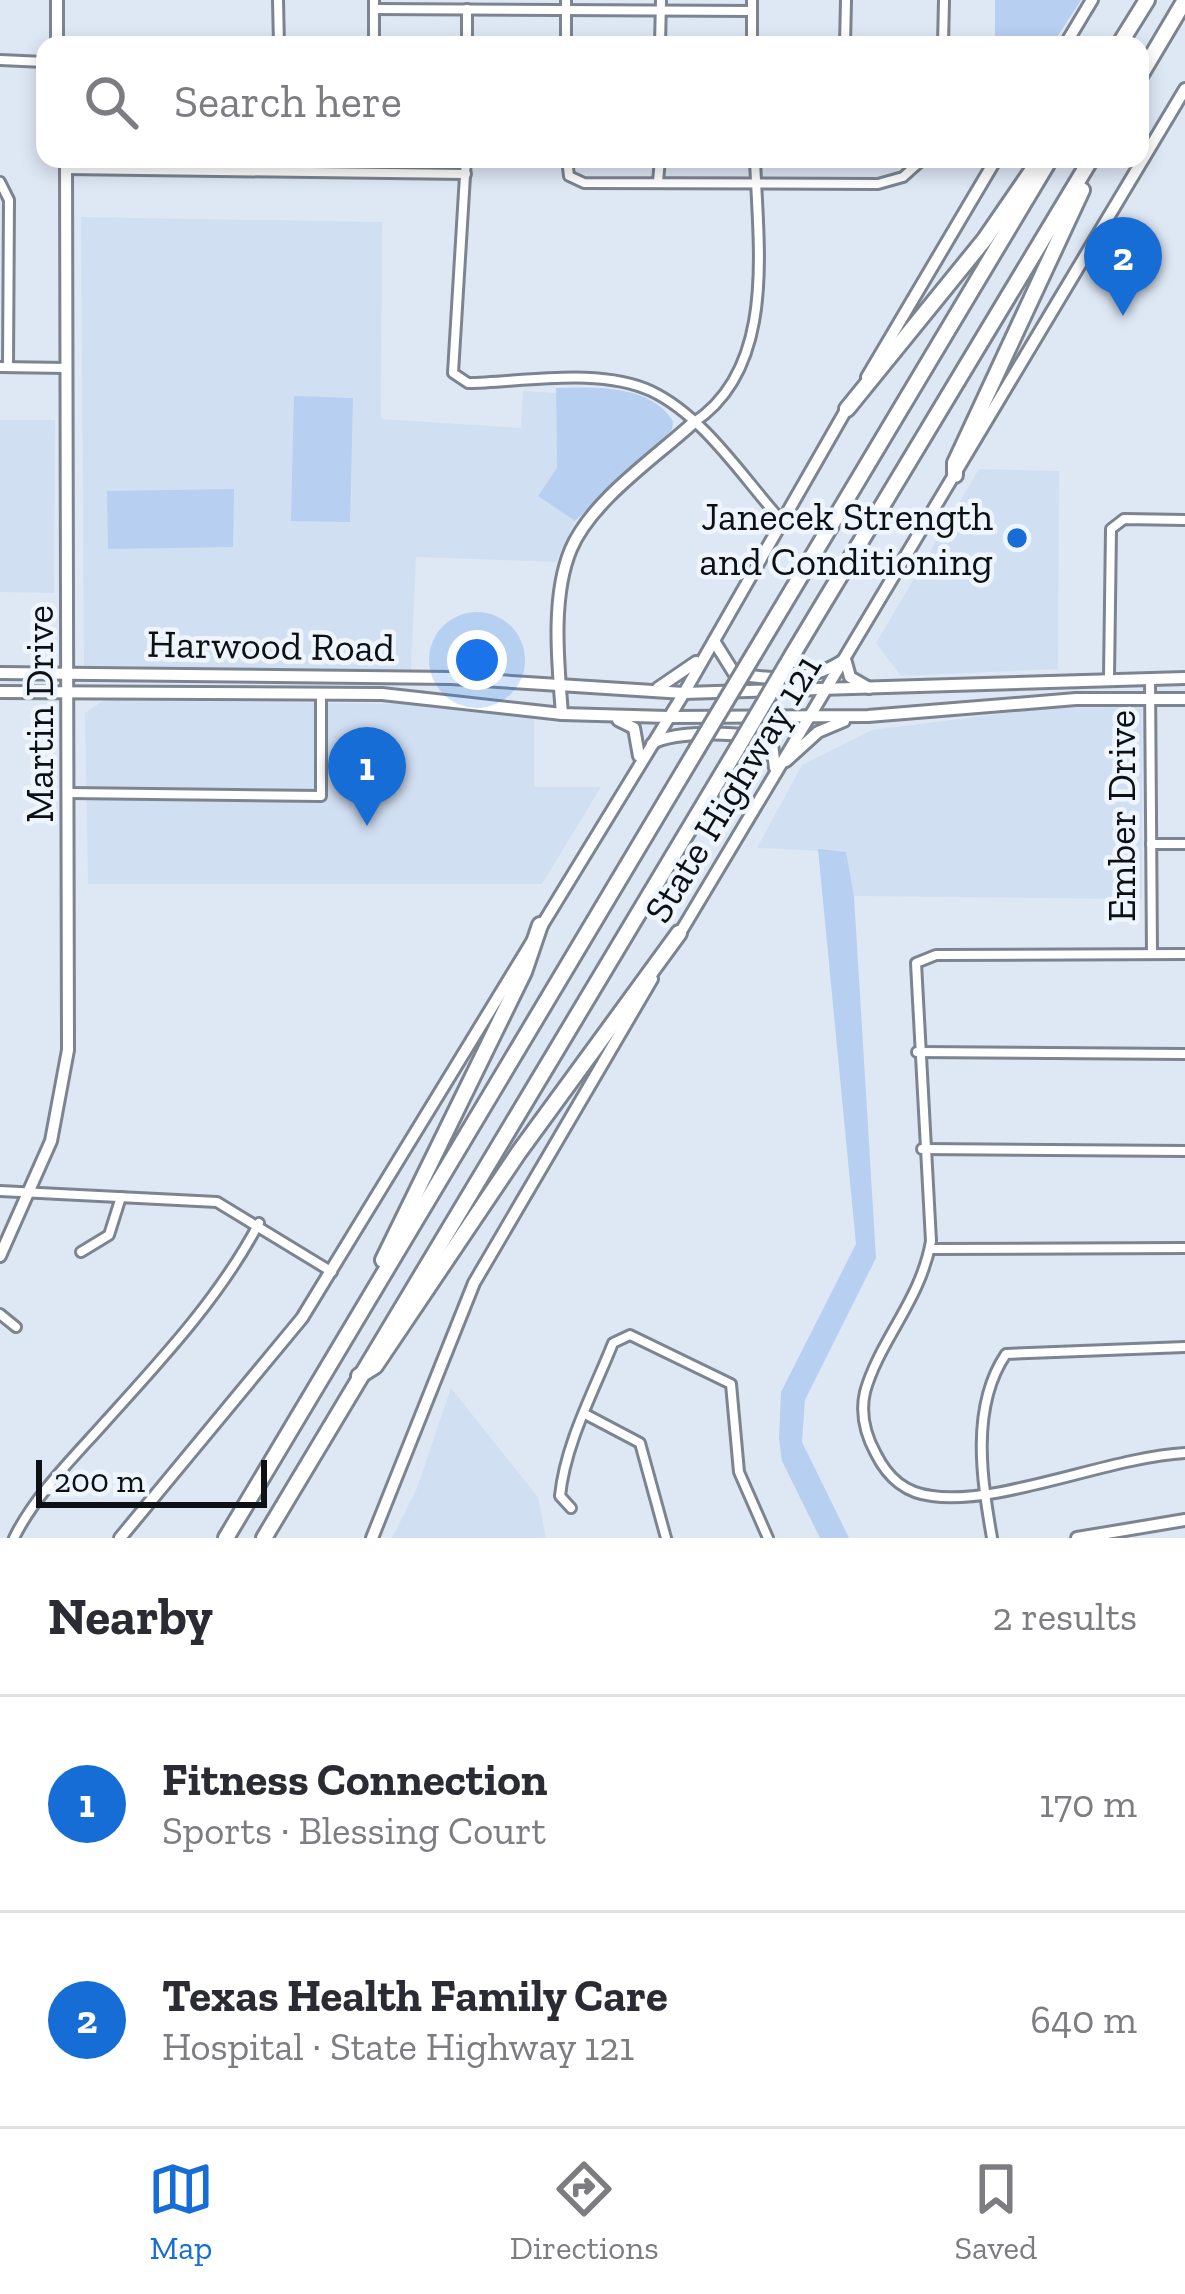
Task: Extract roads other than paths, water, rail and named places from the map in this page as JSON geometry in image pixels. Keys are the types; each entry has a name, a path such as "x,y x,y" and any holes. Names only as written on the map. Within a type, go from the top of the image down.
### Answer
{"highway":[{"path":"1125,36 1147,0"},
{"path":"1149,61 1185,0"},
{"path":"847,409 985,239 1034,168"},
{"path":"226,1538 1045,168"},
{"path":"264,1538 355,1379 1089,168"},
{"path":"955,475 1020,317 1090,168"},
{"path":"360,1319 361,1300 444,1141 524,972 540,925"},
{"path":"355,1379 375,1366 519,1152 679,933"}],"main road":[{"path":"57,0 57,36"},
{"path":"1070,36 1092,0"},
{"name":"State Highway 121","path":"1149,149 1185,89"},
{"name":"Martin Drive","path":"0,1256 30,1195 59,1114 68,1050 66,168"},
{"path":"120,1538 167,1476 270,1362 332,1272 639,759 684,693 991,168"},
{"name":"State Highway 121","path":"372,1538 484,1264 1138,168"},
{"path":"562,714 561,594 570,552 597,514 693,423"},
{"path":"714,641 724,665 752,677 826,673 845,659 850,677 870,688"},
{"path":"653,690 687,673 714,641"},
{"name":"Harwood Road","path":"0,673 322,674 684,693 824,693 993,681 1185,678"},
{"path":"200,693 205,674"},
{"path":"321,694 322,674"},
{"path":"450,701 451,678"},
{"path":"993,681 1002,704"},
{"name":"Harwood Road","path":"0,692 321,694 600,716 868,716"},
{"path":"775,771 818,732 868,716 1002,704 1185,699"},
{"path":"600,716 634,728 639,759"},
{"path":"639,759 661,737 760,736 772,744 775,771"},
{"path":"1077,1538 1134,1533 1185,1520"}],"street":[{"path":"278,0 279,36"},
{"path":"845,36 846,0"},
{"path":"943,36 944,0"},
{"path":"374,36 374,4 466,9 752,5 752,36"},
{"path":"566,5 566,36"},
{"path":"660,36 661,5"},
{"path":"466,9 466,36"},
{"path":"0,60 36,62"},
{"path":"161,168 466,174"},
{"path":"279,168 279,173"},
{"path":"373,168 373,173"},
{"path":"466,168 451,355 459,379 627,384 669,402 781,520"},
{"path":"568,168 568,176 584,183 756,184 878,184 899,178 912,168"},
{"path":"658,182 659,168"},
{"path":"693,423 716,408 747,357 755,318 755,168"},
{"path":"0,182 9,200 4,367 67,368"},
{"path":"1109,677 1111,529 1124,519 1185,520"},
{"name":"Ember Drive","path":"1150,677 1152,954"},
{"path":"69,793 321,796 321,694"},
{"path":"1151,844 1185,844"},
{"path":"1185,954 936,955 916,963 930,1249 921,1280 865,1394 864,1423 885,1472 903,1487 934,1497 984,1492 1119,1461 1185,1453"},
{"path":"917,1052 1185,1054"},
{"path":"922,1149 1185,1151"},
{"path":"0,1191 217,1202 259,1223 332,1272"},
{"path":"80,1252 109,1235 121,1197"},
{"path":"14,1538 72,1459 196,1318 237,1265 259,1223"},
{"path":"930,1249 1185,1248"},
{"path":"0,1314 16,1327"},
{"path":"571,1508 560,1496 561,1483 613,1342 624,1335 731,1384 739,1472 768,1538"},
{"path":"992,1538 984,1492 985,1421 1006,1354 1185,1347"},
{"path":"585,1414 640,1443 666,1538"}],"place":[{"name":"Texas Health Family Care","path":"1123,316"},
{"name":"Janecek Strength and Conditioning","path":"1017,538"},
{"name":"Fitness Connection","path":"367,826"}]}
